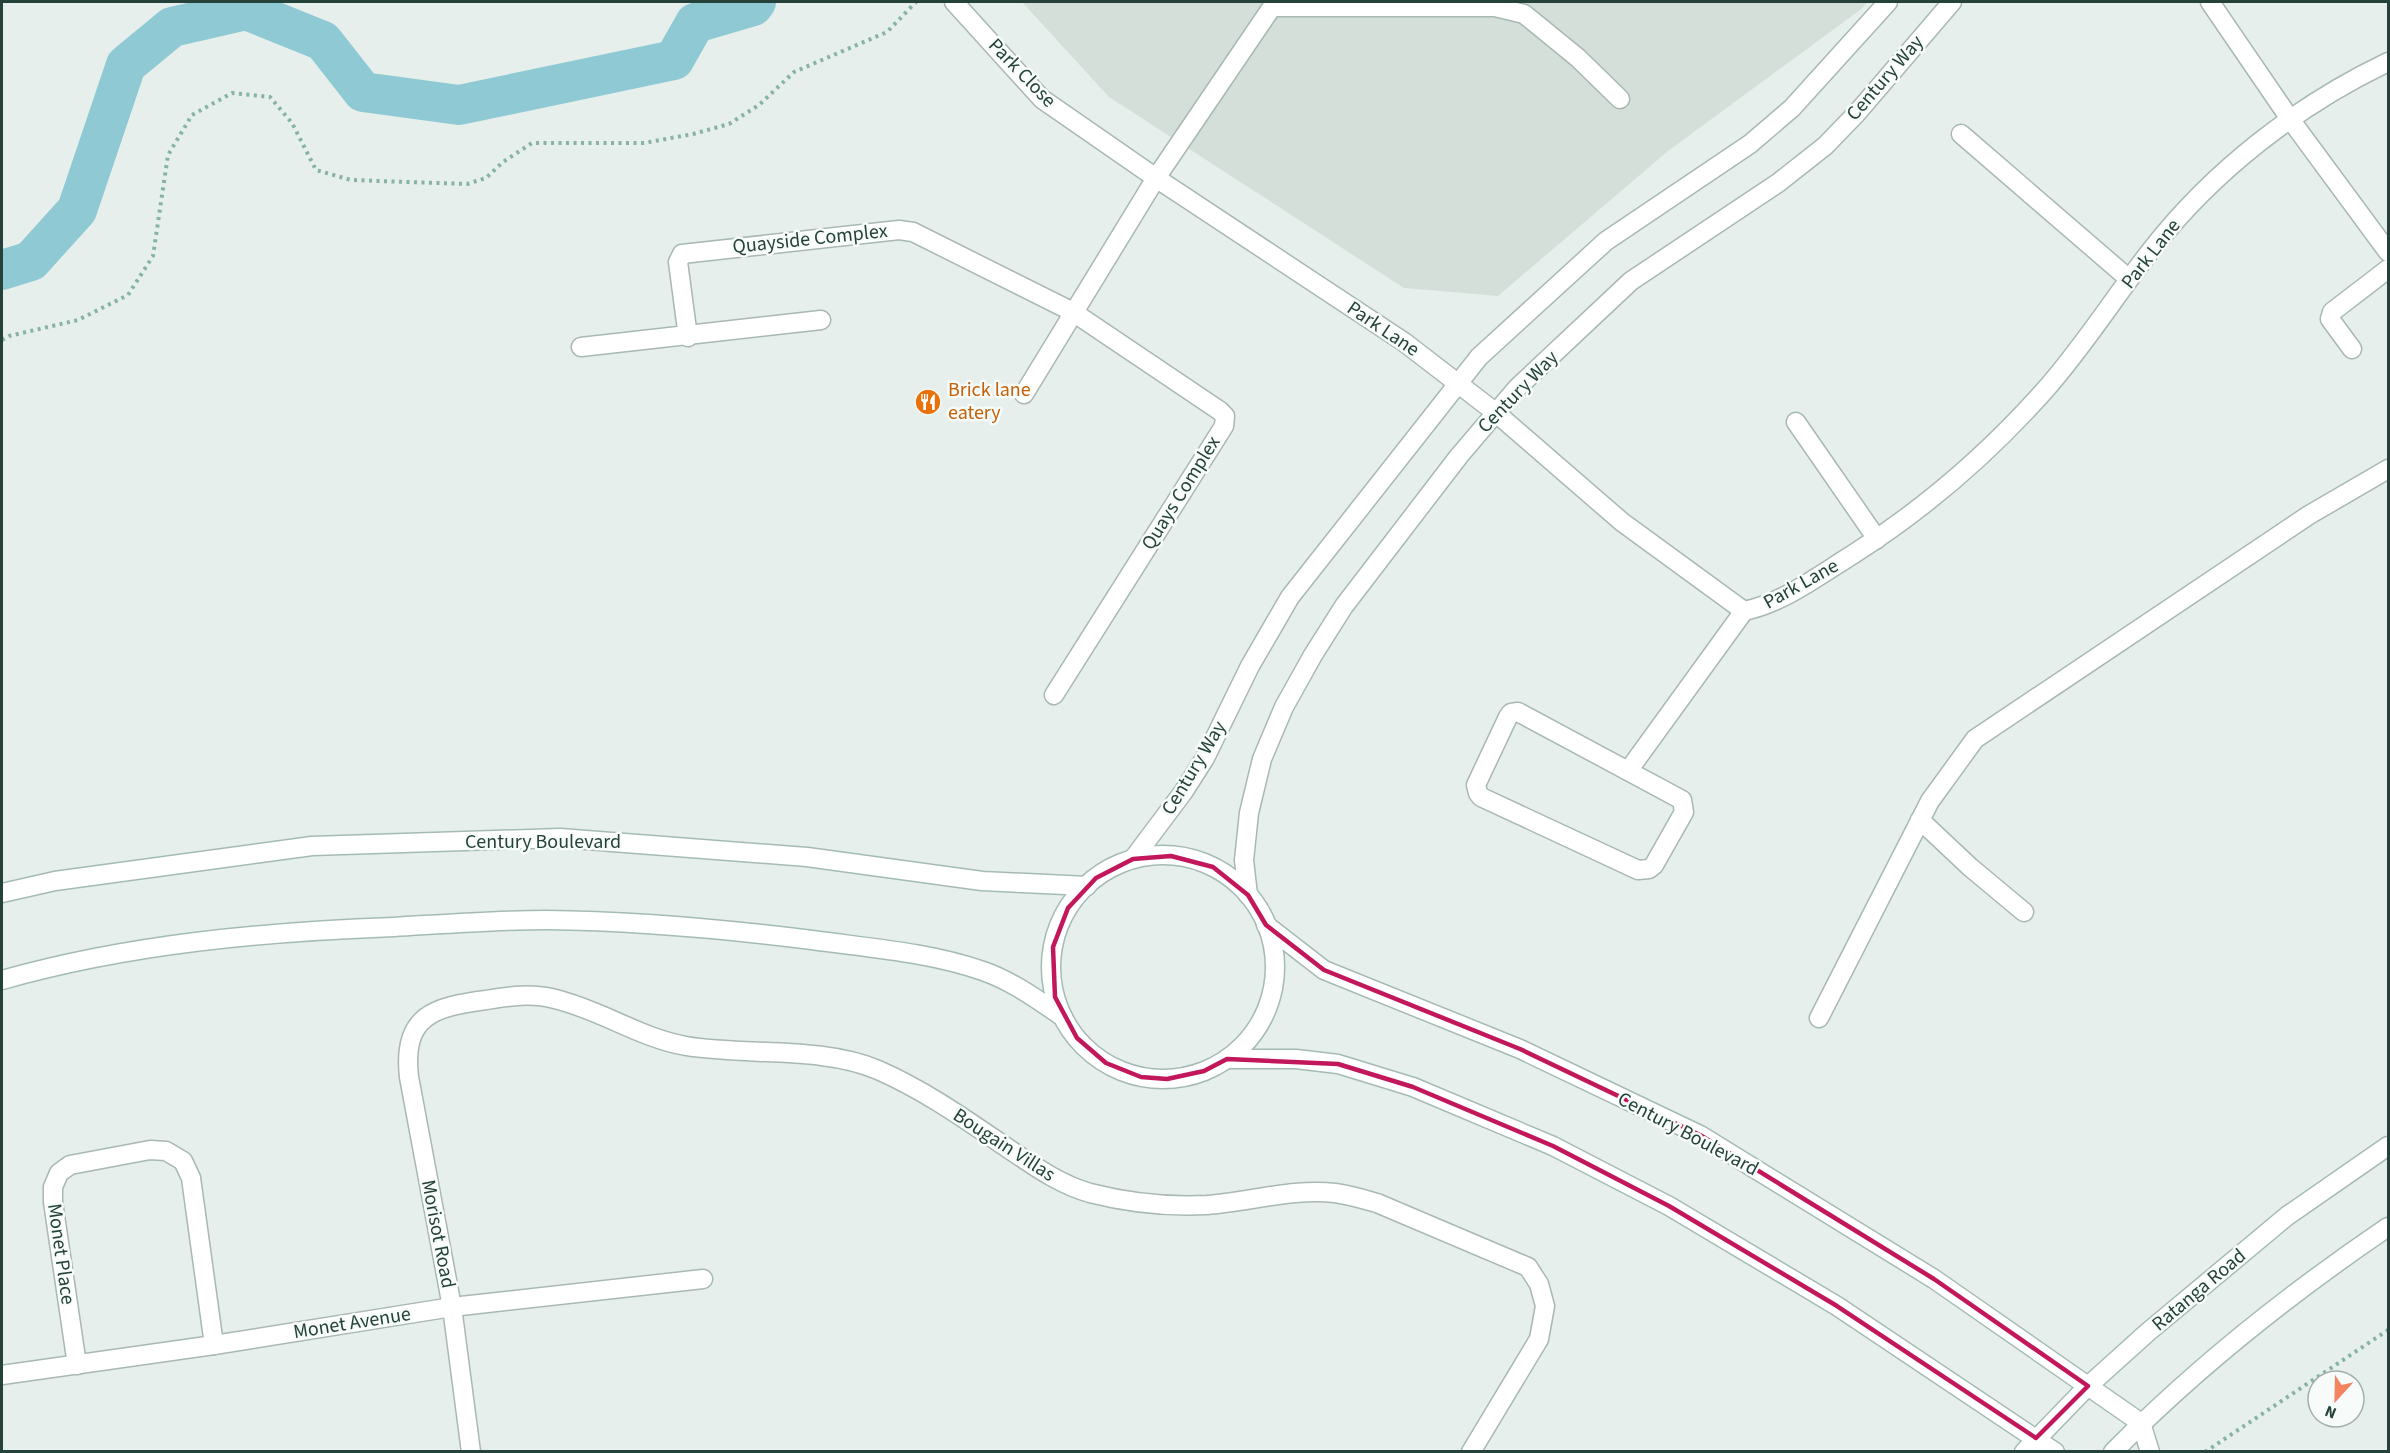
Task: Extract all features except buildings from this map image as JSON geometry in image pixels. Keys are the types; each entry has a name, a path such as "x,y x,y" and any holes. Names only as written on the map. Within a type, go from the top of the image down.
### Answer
{"street":[{"name":"Park Close","path":"954,2 1042,99 1156,178"},
{"name":"Century Way","path":"1134,860 1184,792 1205,758 1250,666 1290,597 1458,382 1486,350 1606,240 1750,144 1792,108 1888,2"},
{"name":"Century Way","path":"1248,895 1244,860 1249,813 1262,759 1284,707 1344,606 1495,412 1517,388 1630,281 1778,183 1825,146 1856,114 1952,2"},
{"path":"2210,2 2290,119 2388,252"},
{"path":"1024,394 1072,312 1156,178 1270,4 1508,9 1524,14 1578,58 1620,99"},
{"name":"Park Lane","path":"1156,178 1404,342 1495,412 1622,522 1744,611 1756,609 1793,591 1877,539 1968,467 2024,414 2068,363 2129,279 2177,219 2203,192 2231,166 2290,119 2348,83 2388,62"},
{"path":"1961,134 2129,279"},
{"name":"Quayside Complex","path":"688,337 678,262 682,254 899,230 913,232 1072,312"},
{"path":"2352,349 2330,319 2332,312 2388,269"},
{"name":"Quays Complex","path":"1054,695 1225,421 1225,416 1220,411 1072,312"},
{"path":"581,347 688,337 821,320"},
{"path":"1796,422 1877,539"},
{"path":"1819,1018 1920,820 1950,770 1975,739 2309,515 2388,469"},
{"path":"1628,771 1744,611"},
{"path":"1514,712 1628,771 1682,800 1684,806 1684,812 1654,865 1643,870 1481,797 1476,789 1476,784 1508,717 1514,712"},
{"path":"1920,820 1970,867 2024,912"},
{"name":"Century Boulevard","path":"2,893 55,881 312,846 560,838 807,857 982,881 1087,886"},
{"path":"1158,856 1196,860 1224,874 1248,895 1266,924 1274,955 1272,993 1266,1011 1257,1028 1241,1047 1227,1059 1204,1071 1180,1078 1141,1077 1117,1069 1095,1056 1077,1038 1063,1017 1052,982 1053,947 1065,914 1087,886 1111,868 1134,860 1158,856"},
{"path":"2,980 58,964 193,942 305,930 556,920 651,924 754,933 935,957 985,972 1022,989 1063,1017"},
{"name":"Century Boulevard","path":"1266,924 1323,970 1520,1049 1700,1136 1934,1279 2140,1424"},
{"name":"Bougain Villas","path":"423,1020 445,1007 518,995 540,996 582,1008 672,1043 821,1057 874,1068 926,1094 1043,1174 1087,1192 1140,1203 1173,1206 1333,1192 1377,1203 1528,1267 1539,1284 1545,1306 1539,1339 1471,1452"},
{"name":"Morisot Road","path":"423,1020 416,1028 409,1049 409,1077 452,1307 471,1452"},
{"path":"1227,1059 1296,1059 1338,1064 1413,1087 1553,1146 1670,1206 1811,1290 2030,1445 2055,1452"},
{"name":"Ratanga Road","path":"2030,1445 2088,1386 2148,1332 2287,1216 2388,1146"},
{"name":"Monet Place","path":"77,1365 53,1202 53,1187 59,1173 70,1165 150,1150 166,1151 183,1161 191,1178 214,1345"},
{"path":"2113,1452 2188,1381 2328,1268 2388,1227"},
{"name":"Monet Avenue","path":"2,1375 214,1345 452,1307 703,1279"},
{"path":"2140,1424 2150,1452"}],"path":[{"path":"2,340 9,336 78,320 128,296 153,256 168,155 192,115 232,93 270,98 292,123 316,170 351,180 466,184 486,178 503,162 532,143 644,143 693,134 729,124 759,105 794,72 887,32 916,2"},
{"path":"2205,1452 2388,1330"}],"highlighted area":[{"path":"1171,856 1213,867 1248,895 1266,925 1324,970 1520,1049 1700,1135 1934,1279 2088,1386 2036,1438 1837,1306 1669,1206 1553,1146 1413,1087 1338,1064 1227,1059 1204,1071 1167,1079 1141,1077 1106,1063 1077,1038 1055,997 1053,947 1068,908 1096,878 1133,859"}],"shaded area":[{"path":"1022,2 1868,2 1668,151 1498,296 1404,288 1109,97"}],"waterway":[{"path":"2,270 31,261 77,210 126,65 172,27 246,10 323,41 363,92 459,105 674,60 695,23 753,6 756,2"}],"place":[{"name":"Brick lane eatery","path":"928,402"}]}
